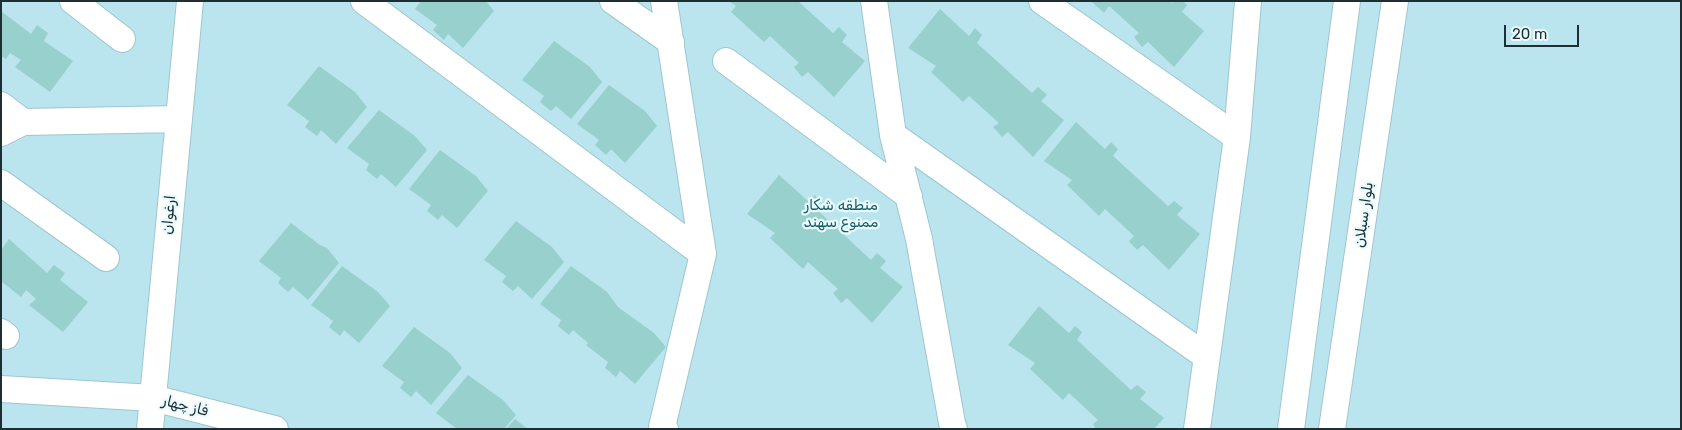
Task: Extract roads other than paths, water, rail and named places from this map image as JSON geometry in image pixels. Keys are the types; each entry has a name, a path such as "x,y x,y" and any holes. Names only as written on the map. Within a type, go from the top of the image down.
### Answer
{"street":[{"path":"73,1 122,39"},
{"name":"ارغوان","path":"150,429 190,1"},
{"path":"364,1 703,254"},
{"path":"613,1 670,42"},
{"path":"664,1 703,254 662,427 665,429"},
{"path":"874,1 894,135 919,239 954,429"},
{"path":"1042,1 1236,137"},
{"path":"1197,429 1236,137 1248,1"},
{"path":"1291,429 1347,1"},
{"name":"بلوار سبلان","path":"1332,429 1395,1"},
{"path":"726,61 909,196"},
{"path":"1,105 12,128 178,119"},
{"path":"894,135 1207,357"},
{"path":"1,183 106,258"},
{"name":"فاز چهار","path":"1,389 152,398 275,429"}],"park label":[{"name":"منطقه شکار ممنوع سهند","path":"841,214"}]}
